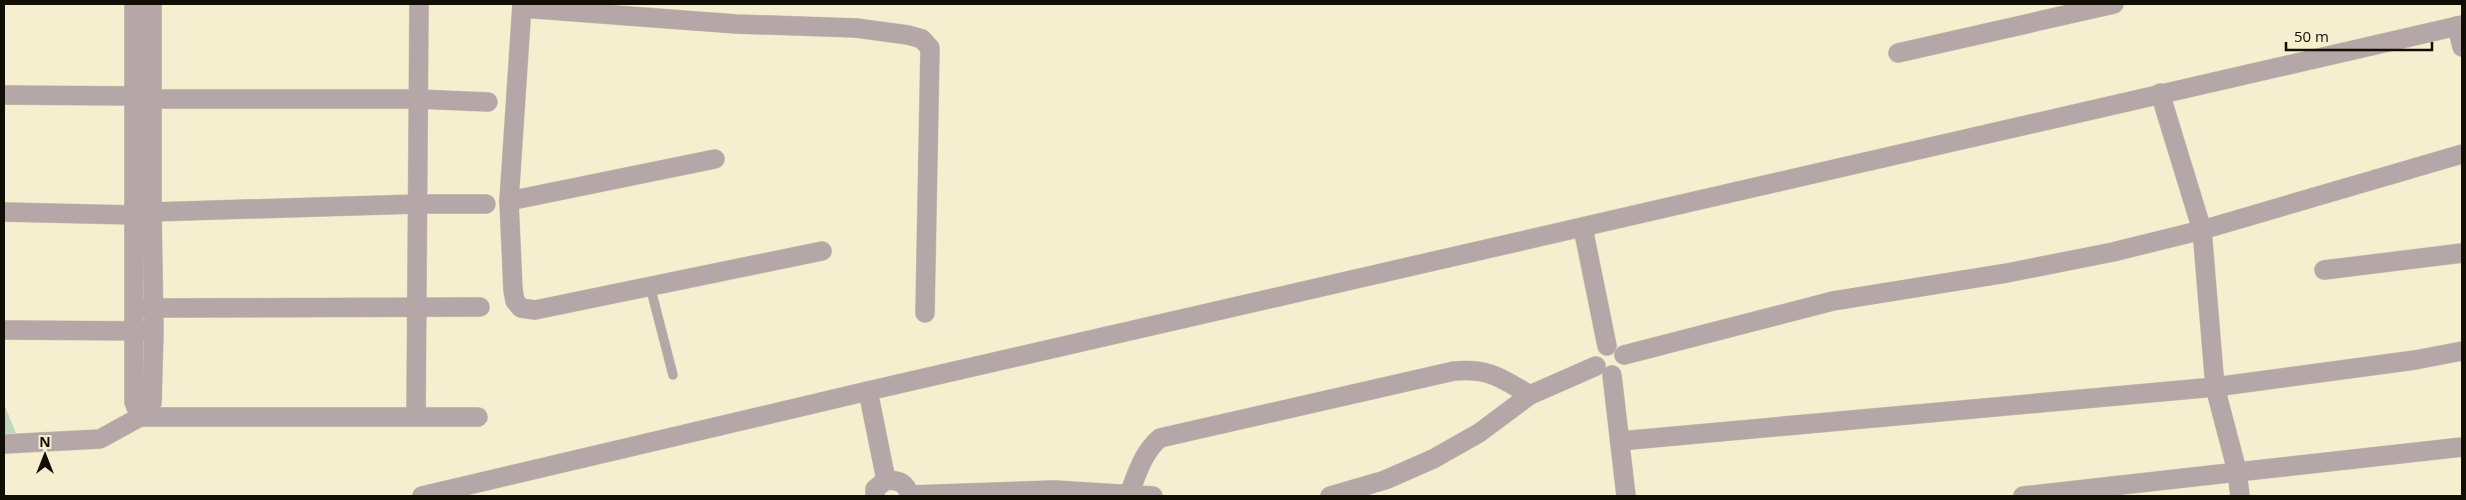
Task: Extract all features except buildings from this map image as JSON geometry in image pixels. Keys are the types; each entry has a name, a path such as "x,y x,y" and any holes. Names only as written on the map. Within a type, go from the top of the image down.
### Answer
{"street":[{"path":"134,4 132,215 134,402 140,417"},
{"path":"4,444 100,439 140,417 152,404 154,308 152,4"},
{"path":"416,416 417,99 420,4"},
{"path":"1898,53 2114,4"},
{"path":"822,251 535,310 522,308 515,300 513,290 509,201 522,6 736,24 856,28 908,34 922,39 930,48 925,312"},
{"path":"422,496 868,391 2460,25 2462,47"},
{"path":"2160,93 2202,230 2215,387 2237,471 2240,496"},
{"path":"4,95 134,96 152,99 417,99 488,102"},
{"path":"1624,355 1833,301 2007,273 2113,252 2202,230 2462,154"},
{"path":"509,201 715,159"},
{"path":"4,212 132,215 152,212 417,204 486,204"},
{"path":"1583,228 1607,346"},
{"path":"2324,270 2462,253"},
{"path":"134,308 480,307"},
{"path":"4,330 154,331"},
{"path":"1330,496 1385,480 1433,459 1479,433 1530,395 1604,371 1618,372 1624,365 1624,355 1620,349 1607,346 1601,348 1595,356 1604,371 1620,441 1626,496"},
{"path":"1620,441 2215,387 2462,352"},
{"path":"1130,494 1145,456 1152,445 1160,438 1454,371 1475,369 1492,373 1530,395"},
{"path":"868,391 886,480"},
{"path":"140,417 478,417"},
{"path":"2023,496 2462,447"},
{"path":"875,496 875,489 886,480 898,480 905,485 910,496 1054,490 1153,496"}],"lane":[{"path":"650,286 674,375"}],"green space":[{"path":"4,404 16,433 4,434"}]}
